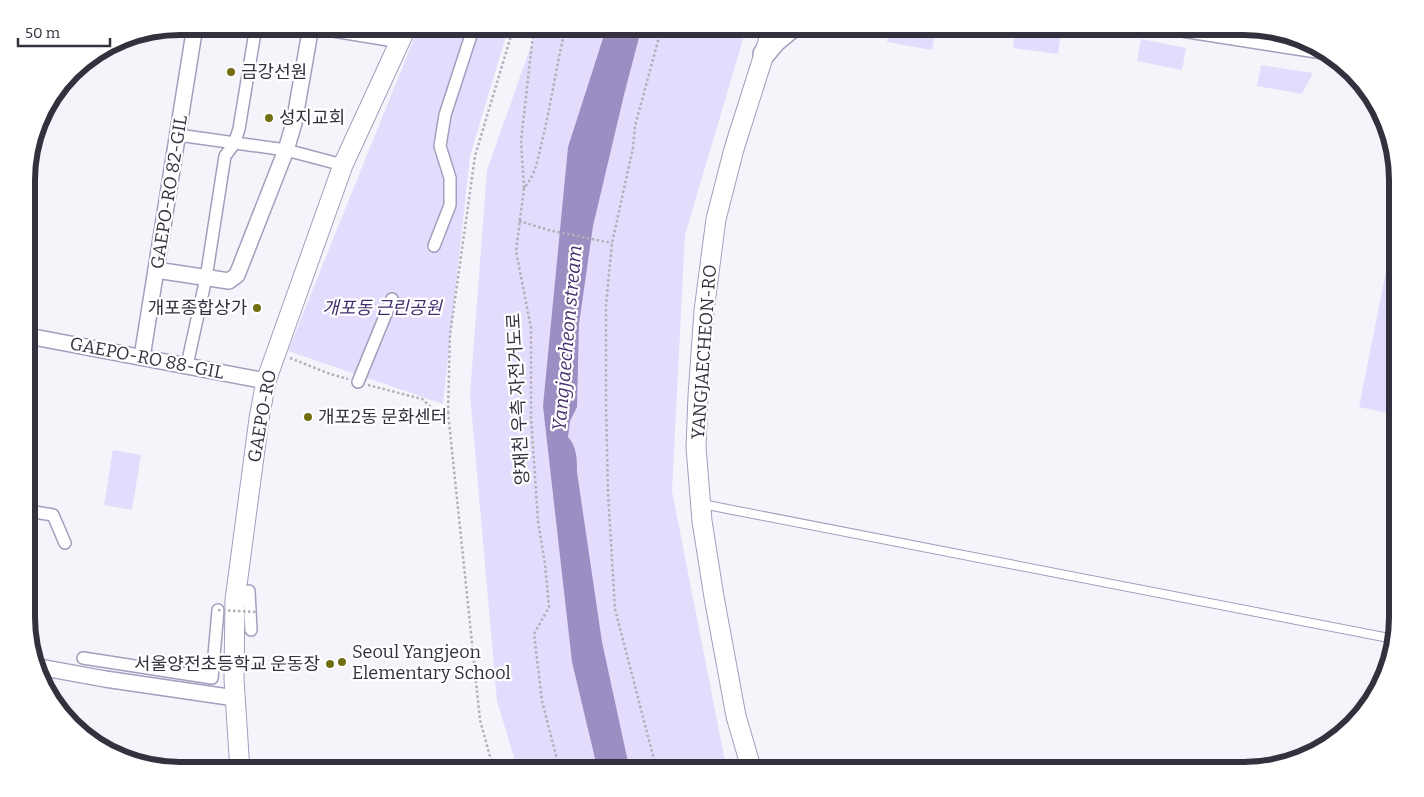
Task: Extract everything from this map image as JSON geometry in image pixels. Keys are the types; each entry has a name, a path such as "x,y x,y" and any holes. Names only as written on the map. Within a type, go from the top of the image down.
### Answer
{"main road":[{"path":"764,54 782,35"},
{"path":"1239,35 1290,43"}],"street":[{"name":"GAEPO-RO 82-GIL","path":"142,357 194,35"},
{"path":"187,365 206,278 225,156 234,144 239,129 255,35"},
{"path":"156,270 229,280 237,276 286,150 294,123 309,35"},
{"name":"GAEPO-RO","path":"239,762 235,698 235,600 259,419 266,381 343,165 403,35"},
{"path":"434,246 450,205 450,178 440,146 445,115 471,35"},
{"name":"YANGJAECHEON-RO","path":"749,762 736,716 714,597 700,503 696,447 704,311 716,219 734,149 770,35"},
{"path":"178,135 286,150 343,165"},
{"path":"358,382 392,299"},
{"name":"GAEPO-RO 88-GIL","path":"35,337 266,381"},
{"path":"35,513 53,515 65,543"},
{"path":"250,591 253,612 251,630"},
{"path":"83,658 212,678 218,610"},
{"path":"44,667 105,679 235,698"}],"lane":[{"path":"700,503 1388,638"}],"path":[{"path":"492,762 480,720 448,412 450,335 475,156 511,35"},
{"path":"524,188 520,141 533,35"},
{"name":"양재천 우측 자전거도로","path":"558,762 542,701 534,634 549,607 538,521 531,417 530,328 516,251 524,188 536,168 564,35"},
{"path":"655,762 615,609 608,493 606,305 612,243 633,148 635,126 660,35"},
{"path":"519,221 552,231 612,243"},
{"path":"284,355 330,374 422,399 433,409 448,412"},
{"path":"218,610 253,612"}],"green space":[{"name":"개포동 근린공원","path":"415,35 506,35 470,156 443,404 288,351"},
{"path":"535,35 744,35 685,235 672,491 725,762 515,762 497,701 470,394 487,170"},
{"path":"888,35 935,35 932,50 887,42"},
{"path":"1015,35 1061,35 1058,54 1013,48"},
{"path":"1141,39 1186,48 1182,70 1137,61"},
{"path":"1261,65 1313,73 1302,94 1257,86"},
{"path":"1386,271 1389,272 1389,413 1359,407"},
{"path":"113,450 141,455 132,510 104,505"}],"water":[{"name":"Yangjaecheon stream","path":"604,35 640,35 593,226 579,324 577,407 570,421 568,437 576,453 577,472 602,642 628,762 596,762 572,662 543,406 568,147"}],"place":[{"name":"금강선원","path":"231,72"},
{"name":"성지교회","path":"269,118"},
{"name":"개포종합상가","path":"257,308"},
{"name":"개포2동 문화센터","path":"308,417"},
{"name":"Seoul Yangjeon Elementary School","path":"342,662"},
{"name":"서울양전초등학교 운동장","path":"330,664"}]}
